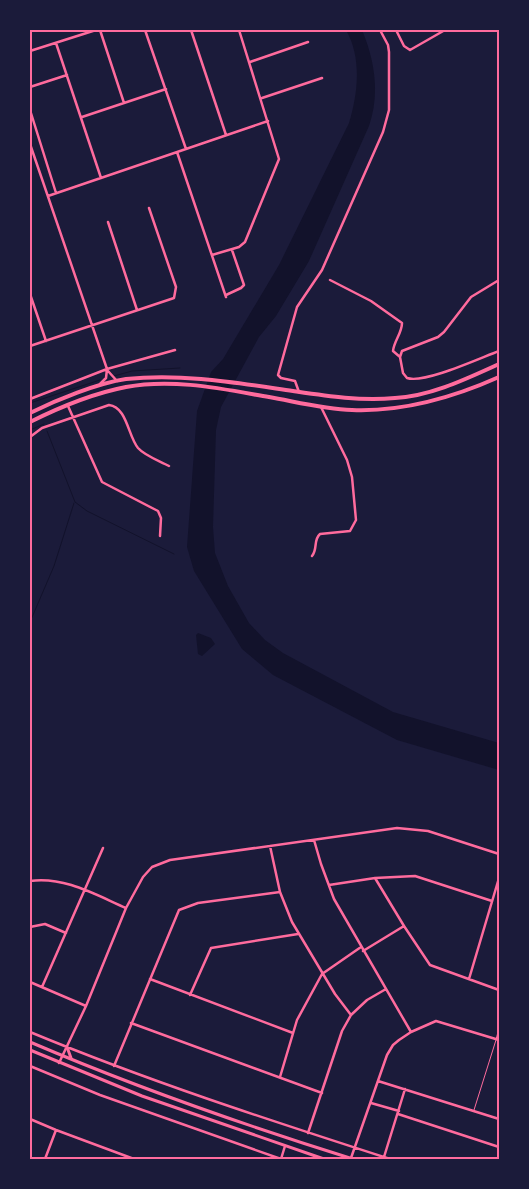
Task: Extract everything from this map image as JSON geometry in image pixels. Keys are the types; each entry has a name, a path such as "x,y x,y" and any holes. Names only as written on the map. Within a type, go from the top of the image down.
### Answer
{"highway":[{"path":"30,413 43,406 94,387 118,381 161,377 192,378 340,398 395,398 433,391 497,365"},
{"path":"30,422 102,393 126,387 157,384 192,385 353,410 402,408 449,396 499,377"}],"main road":[{"path":"30,1042 62,1056 185,1102 351,1159"},
{"path":"67,1047 71,1059"},
{"path":"30,1050 205,1119 324,1159"}],"street":[{"path":"30,51 88,31 98,30 124,103"},
{"path":"145,30 186,149"},
{"path":"192,30 226,135"},
{"path":"212,256 232,250 245,242 279,161 239,30"},
{"path":"299,392 295,381 281,378 278,375 297,307 322,270 383,132 389,114 389,52 388,45 380,30"},
{"path":"396,30 404,46 410,50 445,30"},
{"path":"56,42 101,178"},
{"path":"250,62 308,42"},
{"path":"30,87 67,75"},
{"path":"261,98 322,78"},
{"path":"82,117 166,89"},
{"path":"30,110 56,193"},
{"path":"48,196 268,122"},
{"path":"30,144 107,369 113,378 118,381"},
{"path":"177,152 226,296 244,285 232,250"},
{"path":"30,346 174,298 176,287 149,208"},
{"path":"108,222 137,310"},
{"path":"330,280 371,301 402,323 402,328 393,347 394,353 400,358"},
{"path":"499,280 471,297 438,337 402,351 400,358 404,376 415,380 499,350"},
{"path":"30,294 46,341"},
{"path":"30,399 107,369 175,350"},
{"path":"497,365 499,361"},
{"path":"94,387 104,381 107,369"},
{"path":"30,437 39,429 109,405 117,407 139,449 169,466"},
{"path":"68,406 102,482 158,511 161,518 160,536"},
{"path":"312,556 316,550 316,539 320,534 350,531 356,520 354,487 350,467 320,406"},
{"path":"59,1063 86,1006 126,908 145,873 152,867 166,861 387,829 420,830 499,854"},
{"path":"314,840 334,899 412,1032"},
{"path":"270,846 280,892 288,914 322,974 351,1015"},
{"path":"42,987 103,848"},
{"path":"328,885 374,878 415,876 492,901"},
{"path":"374,878 430,965 499,990"},
{"path":"469,980 499,878"},
{"path":"30,881 59,881 126,908"},
{"path":"114,1066 179,910 198,903 280,892"},
{"path":"30,927 45,924 67,933"},
{"path":"280,1077 297,1020 322,974 404,926"},
{"path":"190,995 211,948 298,934"},
{"path":"150,979 293,1033"},
{"path":"30,982 86,1006"},
{"path":"308,1133 339,1038 351,1015 367,1000 386,989"},
{"path":"351,1159 388,1051 396,1042 436,1021 498,1039 499,1031"},
{"path":"131,1023 322,1094"},
{"path":"30,1032 114,1066 308,1133 390,1159"},
{"path":"30,1066 100,1095 281,1159 285,1146"},
{"path":"378,1081 499,1119"},
{"path":"384,1157 405,1090"},
{"path":"371,1103 499,1147"},
{"path":"30,1119 134,1159"},
{"path":"45,1159 56,1130"}],"lane":[{"path":"474,1111 498,1039"}],"shaded area":[{"path":"346,30 362,30 373,66 375,90 369,126 309,261 276,316 259,337 221,407 216,430 213,527 215,553 228,586 249,623 265,640 283,653 393,712 499,743 499,770 397,740 273,675 242,649 194,571 187,547 197,411 211,372 223,359 279,265 349,123 355,100 357,76 354,52"},
{"path":"198,633 211,638 215,644 202,656 198,654 196,635"}],"waterway":[{"path":"114,376 132,371 180,368"},
{"path":"30,403 100,380"},
{"path":"30,430 44,424"},
{"path":"47,431 75,502 87,511 174,554"},
{"path":"30,622 54,566 74,503"}]}
